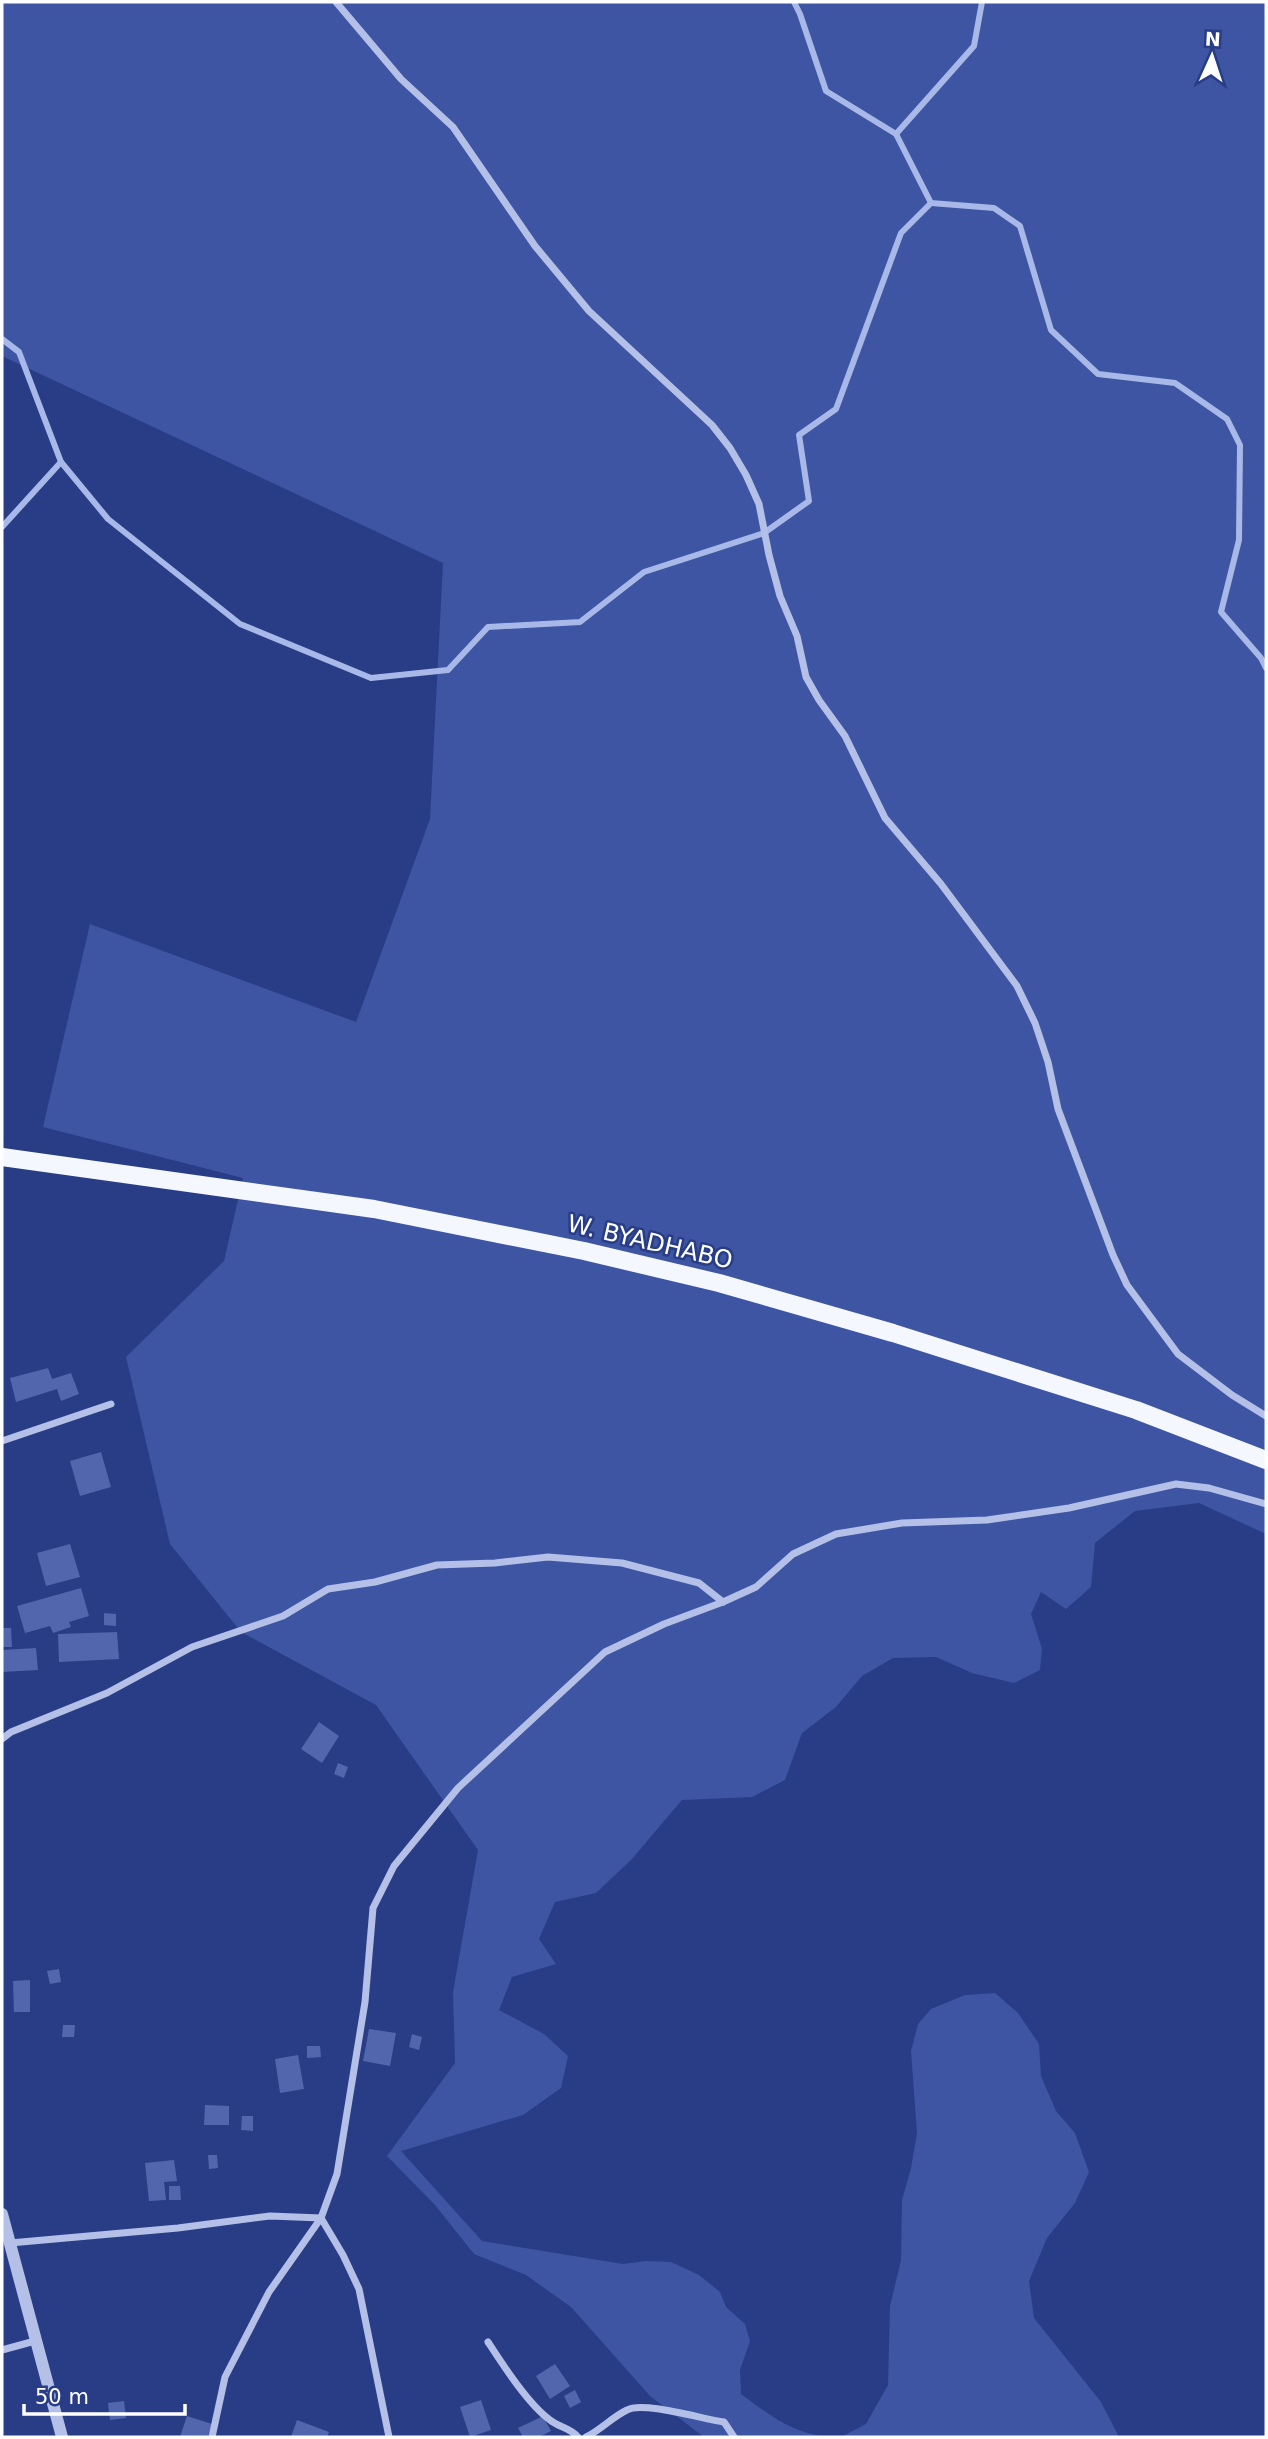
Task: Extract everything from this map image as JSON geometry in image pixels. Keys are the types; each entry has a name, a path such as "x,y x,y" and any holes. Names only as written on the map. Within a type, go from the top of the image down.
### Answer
{"main road":[{"name":"W. BYADHABO","path":"2,1157 374,1209 584,1251 706,1280 893,1333 1136,1410 1266,1460"}],"street":[{"path":"336,2 401,79 453,127 535,246 589,311 712,425 730,449 759,504 780,596 797,636 806,677 845,736 885,818 941,884 1017,986 1035,1023 1048,1062 1058,1109 1127,1285 1178,1354 1232,1395 1266,1416"},
{"path":"2,1441 111,1404"},
{"path":"212,2437 225,2377 269,2292 321,2218 337,2174 365,2002 373,1908 394,1866 458,1788 605,1652 664,1624 756,1587 793,1554 836,1534 902,1523 987,1520 1069,1508 1175,1484 1209,1488 1266,1504"},
{"path":"2,1739 11,1732 107,1693 192,1647 283,1616 328,1589 375,1582 437,1565 495,1563 548,1556 622,1563 699,1583 723,1602"},
{"path":"2,2214 62,2437"},
{"path":"10,2243 178,2228 270,2216 321,2218"},
{"path":"321,2218 359,2289 389,2437"},
{"path":"2,2350 35,2341"},
{"path":"488,2342 508,2374 551,2421 570,2429 578,2437"},
{"path":"586,2437 597,2432 628,2408 645,2406 724,2422 734,2437"}],"shaded area":[{"path":"2,2 1266,2 1266,1534 1199,1503 1135,1511 1095,1543 1091,1587 1066,1609 1041,1592 1031,1614 1042,1649 1040,1670 1014,1683 972,1673 936,1657 893,1658 862,1676 836,1707 802,1733 785,1780 752,1797 682,1800 631,1860 596,1893 555,1902 539,1939 556,1964 512,1977 499,2010 544,2034 568,2056 561,2088 523,2115 401,2151 482,2241 623,2264 671,2262 699,2275 720,2292 726,2307 745,2324 750,2341 740,2370 741,2394 791,2427 827,2437 704,2437 650,2396 571,2307 526,2275 474,2254 435,2205 387,2156 455,2063 453,1992 478,1850 376,1705 241,1632 170,1544 126,1357 224,1261 243,1178 43,1127 90,924 356,1022 430,819 443,563 2,356"},
{"path":"995,1993 1018,2013 1039,2044 1041,2076 1056,2111 1075,2133 1089,2172 1075,2203 1047,2238 1029,2281 1034,2318 1101,2402 1119,2437 841,2437 866,2424 888,2385 890,2306 901,2260 902,2200 917,2133 911,2051 918,2024 931,2009 965,1995"}],"building":[{"path":"48,1368 52,1379 71,1373 79,1394 61,1401 57,1389 16,1402 10,1378"},
{"path":"101,1452 111,1487 80,1496 70,1461"},
{"path":"70,1544 80,1577 46,1586 37,1553"},
{"path":"81,1588 89,1616 69,1622 71,1627 53,1633 50,1626 25,1633 17,1606"},
{"path":"104,1613 116,1614 116,1626 104,1625"},
{"path":"2,1628 11,1628 12,1647 2,1647"},
{"path":"117,1632 119,1659 59,1662 58,1634"},
{"path":"36,1648 38,1670 2,1672 2,1650"},
{"path":"319,1722 339,1736 322,1763 301,1749"},
{"path":"338,1763 348,1767 344,1778 334,1774"},
{"path":"59,1969 61,1982 50,1984 47,1971"},
{"path":"30,1980 30,2012 14,2012 13,1981"},
{"path":"63,2025 75,2025 74,2037 62,2037"},
{"path":"369,2029 396,2033 390,2066 363,2061"},
{"path":"412,2034 422,2037 419,2050 409,2047"},
{"path":"307,2046 320,2046 321,2057 307,2058"},
{"path":"298,2055 304,2089 280,2093 275,2059"},
{"path":"205,2105 229,2106 229,2125 204,2125"},
{"path":"242,2116 253,2116 253,2131 241,2130"},
{"path":"208,2155 217,2155 218,2168 209,2169"},
{"path":"174,2160 177,2181 164,2182 166,2200 149,2201 145,2163"},
{"path":"169,2186 180,2186 181,2200 169,2200"},
{"path":"555,2364 570,2386 550,2399 536,2376"},
{"path":"575,2390 581,2402 570,2408 564,2396"},
{"path":"481,2400 491,2430 470,2437 460,2407"},
{"path":"124,2401 126,2418 110,2420 108,2403"},
{"path":"187,2416 212,2424 208,2437 180,2437"},
{"path":"543,2416 551,2431 539,2437 523,2437 518,2428"},
{"path":"297,2420 329,2432 327,2437 291,2437"}],"waterway":[{"path":"794,2 826,91 896,134 931,203 994,208 1020,226 1051,330 1098,374 1175,383 1227,419 1240,445 1239,540 1221,612 1261,658 1266,668"},
{"path":"896,134 974,46 982,2"},
{"path":"2,339 19,352 61,462 108,519 240,624 371,678 448,670 488,627 580,622 644,572 764,533 809,501 799,435 836,409 901,233 931,203"},
{"path":"2,527 61,462"}]}
